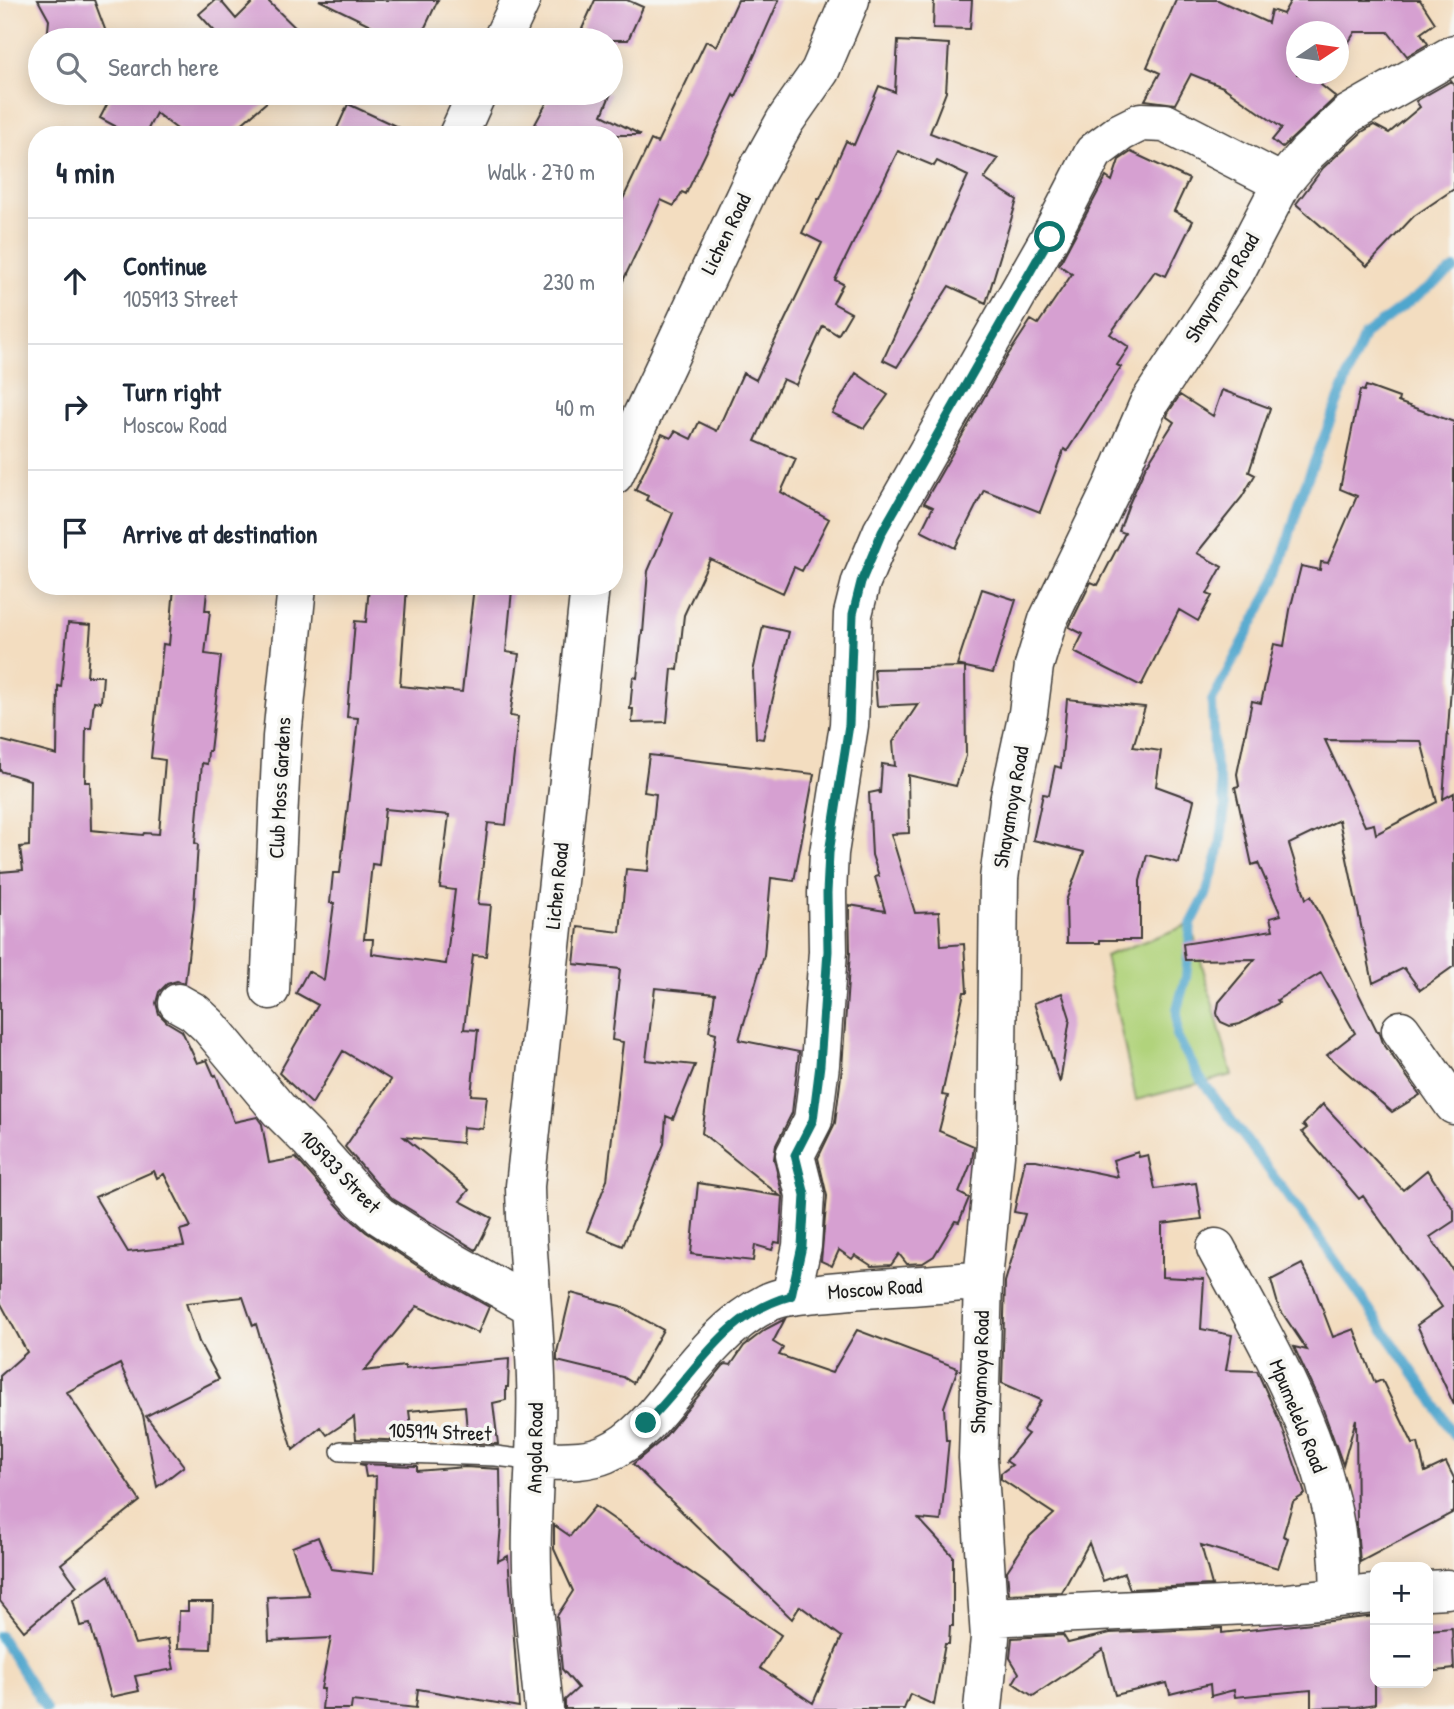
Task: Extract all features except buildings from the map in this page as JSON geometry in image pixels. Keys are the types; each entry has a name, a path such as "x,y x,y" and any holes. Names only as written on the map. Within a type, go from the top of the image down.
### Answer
{"street":[{"path":"508,28 521,0"},
{"name":"Lichen Road","path":"623,456 755,175 785,121 820,71 850,0"},
{"name":"Shayamoya Road","path":"983,1709 987,1682 989,1617 978,1458 983,1280 996,1144 999,879 1009,801 1028,713 1034,666 1048,620 1115,484 1149,402 1235,273 1282,183 1307,153 1349,114 1454,54"},
{"path":"462,126 472,105"},
{"path":"791,1296 802,1246 805,1195 795,1155 813,1120 820,1065 828,951 829,853 849,725 853,614 861,582 882,532 1050,237 1094,152 1121,132 1141,122 1165,123 1282,183"},
{"name":"Club Moss Gardens","path":"270,990 282,737 296,595"},
{"name":"Lichen Road","path":"525,1186 589,595"},
{"name":"105933 Street","path":"178,1003 194,1012 209,1026 279,1110 380,1216 439,1254 531,1306"},
{"path":"1401,1030 1454,1105"},
{"name":"Angola Road","path":"525,1186 536,1378 536,1461 531,1528 532,1587 544,1709"},
{"name":"Mpumelelo Road","path":"989,1617 1288,1603 1357,1595 1340,1550 1332,1509 1307,1428 1276,1361 1216,1248"},
{"name":"Moscow Road","path":"536,1461 583,1460 604,1455 629,1441 661,1409 724,1334 769,1301 791,1296 983,1280"}],"lane":[{"name":"105914 Street","path":"341,1451 536,1461"}],"green space":[{"path":"1191,924 1232,1075 1136,1100 1105,956"}],"waterway":[{"path":"1454,269 1364,335 1302,493 1277,577 1212,701 1214,756 1225,807 1220,847 1206,895 1191,924 1186,977 1177,1009 1177,1037 1200,1078 1321,1240 1432,1399 1454,1436"},
{"path":"0,1636 46,1709"}],"route":[{"path":"646,1423 724,1334 769,1301 791,1296 802,1246 805,1195 795,1155 813,1120 820,1065 828,951 829,853 849,725 853,614 861,582 882,532 1050,237"}]}
